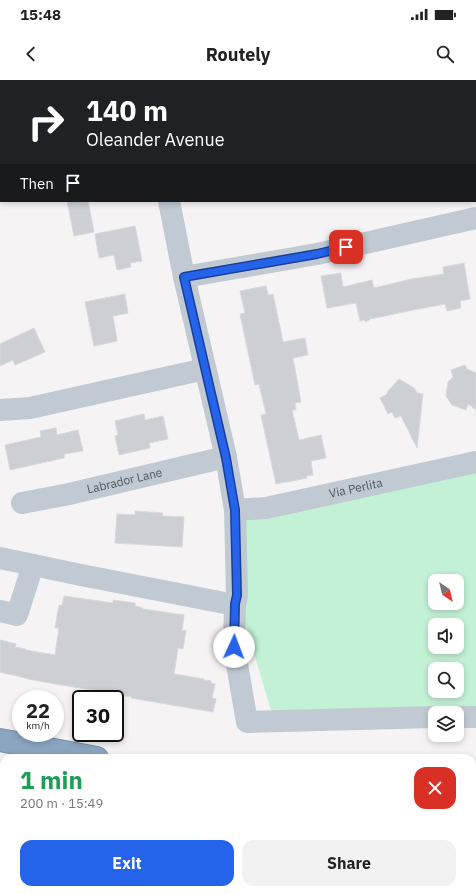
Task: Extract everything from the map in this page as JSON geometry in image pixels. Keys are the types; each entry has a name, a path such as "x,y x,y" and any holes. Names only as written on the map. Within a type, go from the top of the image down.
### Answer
{"highway":[{"path":"0,740 75,754"}],"street":[{"path":"169,202 184,277 226,458 235,510 237,595 235,604 234,647 247,722 428,718"},
{"path":"184,277 317,254 476,218"},
{"path":"0,410 30,408 205,369"},
{"name":"Labrador Lane","path":"22,503 69,494 226,458"},
{"name":"Via Perlita","path":"235,510 266,508 476,462"},
{"path":"0,558 235,604"},
{"path":"0,611 17,615 33,565"},
{"path":"464,717 476,717"}],"green space":[{"path":"476,462 476,718 464,715 464,706 428,706 428,713 274,721 237,595 223,503 266,508"}],"building":[{"path":"67,202 88,202 94,232 74,236"},
{"path":"135,226 142,261 130,263 131,267 117,270 114,255 99,258 95,234"},
{"path":"464,263 470,299 460,301 461,308 447,311 445,304 370,319 366,322 364,320 360,321 356,303 327,308 321,276 341,273 343,287 372,280 374,288 412,279 444,274 443,267"},
{"path":"266,286 268,295 273,294 283,342 305,338 308,355 293,358 301,402 295,403 296,410 292,410 299,440 321,435 326,458 311,461 313,475 306,476 307,478 276,484 261,415 266,414 259,384 255,385 240,314 245,313 240,291"},
{"path":"125,294 128,313 113,316 117,341 94,346 85,302"},
{"path":"34,328 45,352 15,365 13,360 0,366 0,344"},
{"path":"465,365 467,369 476,373 476,410 468,404 466,410 452,405 446,396 448,382 453,377 451,370"},
{"path":"399,379 414,388 417,393 423,394 417,448 401,416 395,418 392,412 388,414 380,398 387,394"},
{"path":"144,414 145,420 163,416 168,439 149,443 150,448 119,455 115,436 118,435 115,421"},
{"path":"56,428 57,435 78,430 83,451 64,454 64,458 10,470 5,445 41,437 40,431"},
{"path":"135,511 163,513 162,516 184,517 182,547 115,543 117,514 135,515"},
{"path":"64,596 113,603 113,600 135,603 135,606 143,609 184,615 182,631 186,630 183,649 178,648 174,674 204,679 215,684 212,698 216,699 213,712 131,698 132,697 124,696 124,690 91,690 33,680 0,672 0,640 16,644 15,647 26,650 55,655 59,628 55,628 59,605 62,606"}],"route":[{"path":"234,647 235,604 237,595 235,510 226,458 184,277 317,254 346,247"}]}
